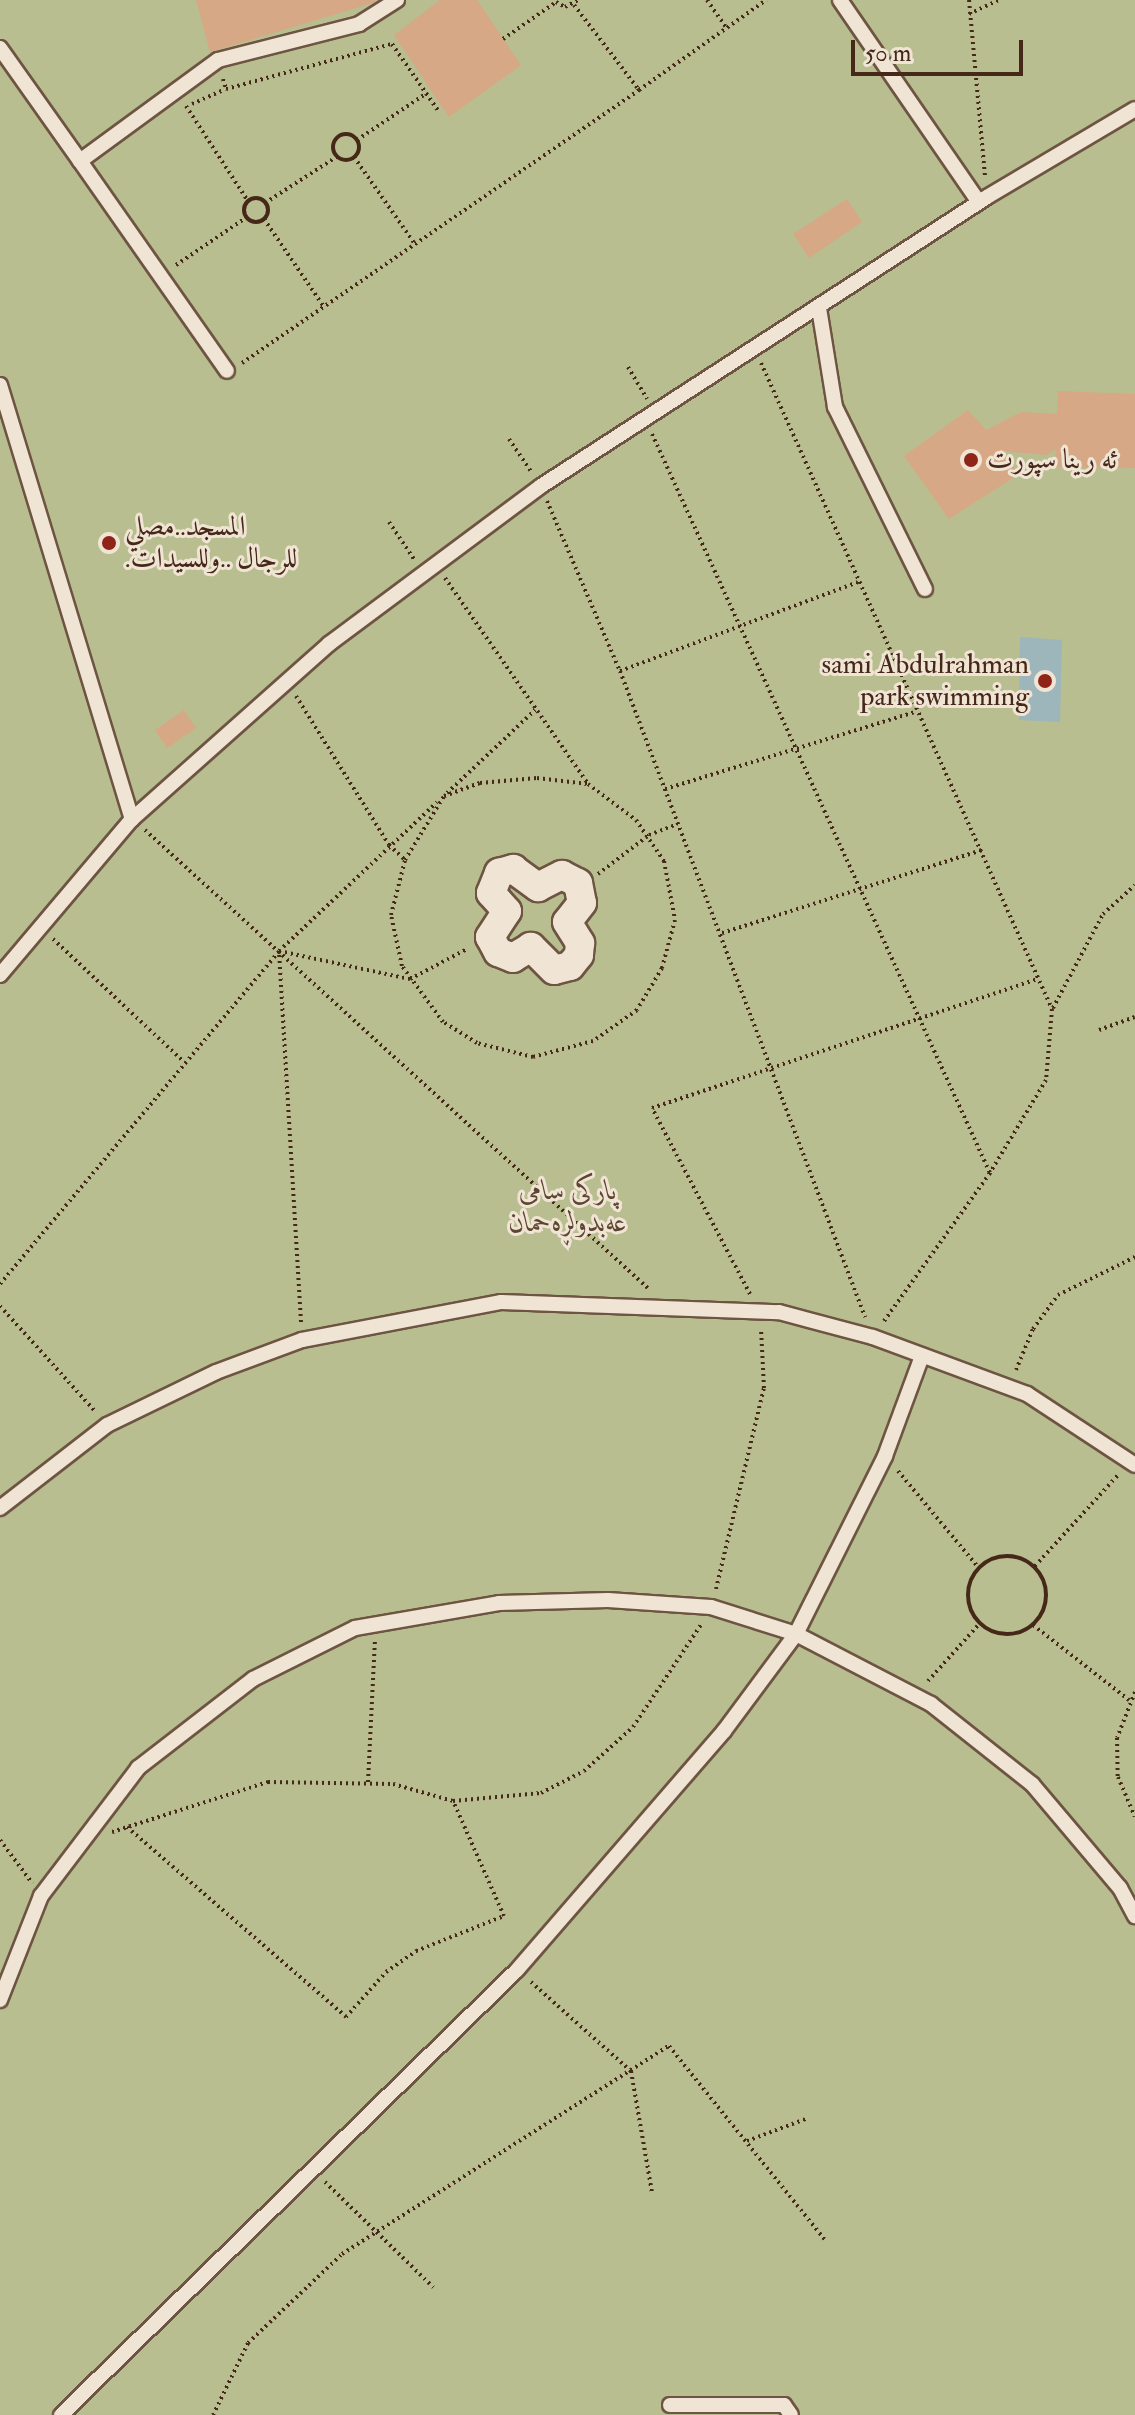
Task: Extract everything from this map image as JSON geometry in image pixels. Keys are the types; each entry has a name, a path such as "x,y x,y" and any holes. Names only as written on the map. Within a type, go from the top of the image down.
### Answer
{"street":[{"path":"499,873 526,873 538,887 562,875 580,887 579,914 567,922 580,943 579,955 570,966 554,970 531,947 513,958 498,952 490,937 507,911 491,893 499,873"}],"lane":[{"path":"80,161 218,60 359,24 397,0"},
{"path":"840,0 983,200"},
{"path":"0,48 224,367"},
{"path":"0,975 132,819 329,644 541,486 652,418 983,200 1135,109"},
{"path":"819,308 835,407 925,589"},
{"path":"0,385 132,819"},
{"path":"0,1508 107,1425 216,1372 302,1340 501,1302 667,1305 779,1312 873,1337 1009,1387 1132,1464"},
{"path":"61,2415 314,2172 517,1970 724,1731 796,1634 885,1456 922,1356"},
{"path":"0,2000 41,1896 79,1850 138,1768 253,1679 355,1628 499,1603 608,1600 711,1607 796,1634 916,1695 1032,1784 1120,1888 1135,1916"},
{"path":"670,2405 784,2405 791,2415"}],"path":[{"path":"707,0 726,27"},
{"path":"224,367 242,364 766,0"},
{"path":"969,0 983,200"},
{"path":"969,14 999,0"},
{"path":"503,39 555,1 576,2 639,90"},
{"path":"218,60 226,89 392,44 439,112"},
{"path":"176,90 248,201 247,217"},
{"path":"336,157 337,137 357,140 427,93"},
{"path":"357,140 354,157 415,244"},
{"path":"248,201 265,203 336,157 354,157"},
{"path":"265,203 264,219 324,307"},
{"path":"160,276 247,217 264,219"},
{"path":"755,350 915,712 982,850 1052,1009"},
{"path":"628,367 794,751 990,1173"},
{"path":"509,439 541,486 620,671 873,1337"},
{"path":"389,522 430,570 588,784"},
{"path":"620,671 737,624 858,582"},
{"path":"287,683 389,845 405,860"},
{"path":"0,1284 182,1060 279,951 535,710"},
{"path":"664,789 915,712"},
{"path":"132,819 667,1305"},
{"path":"580,887 649,835 677,824"},
{"path":"722,933 982,850"},
{"path":"873,1337 990,1173 1046,1080 1052,1009 1103,914 1135,885"},
{"path":"42,929 182,1060"},
{"path":"279,951 410,979 490,937"},
{"path":"279,951 302,1340"},
{"path":"79,1850 127,1827 268,1782 368,1782 453,1801 541,1793 584,1771 633,1727 711,1607 764,1388 760,1313 652,1108 916,1015 1038,979"},
{"path":"1099,1030 1135,1017"},
{"path":"1009,1387 1033,1329 1058,1295 1135,1257"},
{"path":"0,1306 107,1425"},
{"path":"885,1456 978,1567"},
{"path":"1035,1566 1132,1464"},
{"path":"980,1623 968,1589 978,1567 1000,1555 1035,1566"},
{"path":"980,1623 1012,1634 1033,1625 1047,1602 1035,1566"},
{"path":"916,1695 980,1623"},
{"path":"1033,1625 1129,1700"},
{"path":"368,1782 375,1626"},
{"path":"1135,1692 1129,1700 1117,1738 1118,1777 1135,1817"},
{"path":"127,1827 346,2017 386,1972 416,1951 504,1916 453,1801"},
{"path":"0,1840 41,1896"},
{"path":"517,1970 631,2071 652,2193"},
{"path":"213,2415 248,2343 271,2315 374,2230 669,2046 826,2241"},
{"path":"747,2141 808,2118"},
{"path":"314,2172 433,2287"}],"green space":[{"name":"پارکی سامی عەبدولڕەحمان","path":"0,0 1135,0 1135,2415 0,2415"}],"water":[{"path":"1020,637 1062,640 1060,722 1019,720"}],"building":[{"path":"196,0 375,0 376,2 210,52"},
{"path":"440,0 477,0 521,65 449,117 394,35"},
{"path":"847,199 862,222 809,258 793,234"},
{"path":"1058,391 1135,394 1135,468 1055,467 1056,449 1047,455 1002,451 1019,474 949,519 904,456 968,410 986,430 1021,412 1057,414"},
{"path":"184,710 196,728 167,748 155,730"}],"place":[{"name":"ئه رينا سپورت","path":"971,460"},
{"name":"المسجد..مصلي .للرجال ..وللسيدات","path":"109,543"},
{"name":"sami Abdulrahman park swimming","path":"1045,681"}]}
